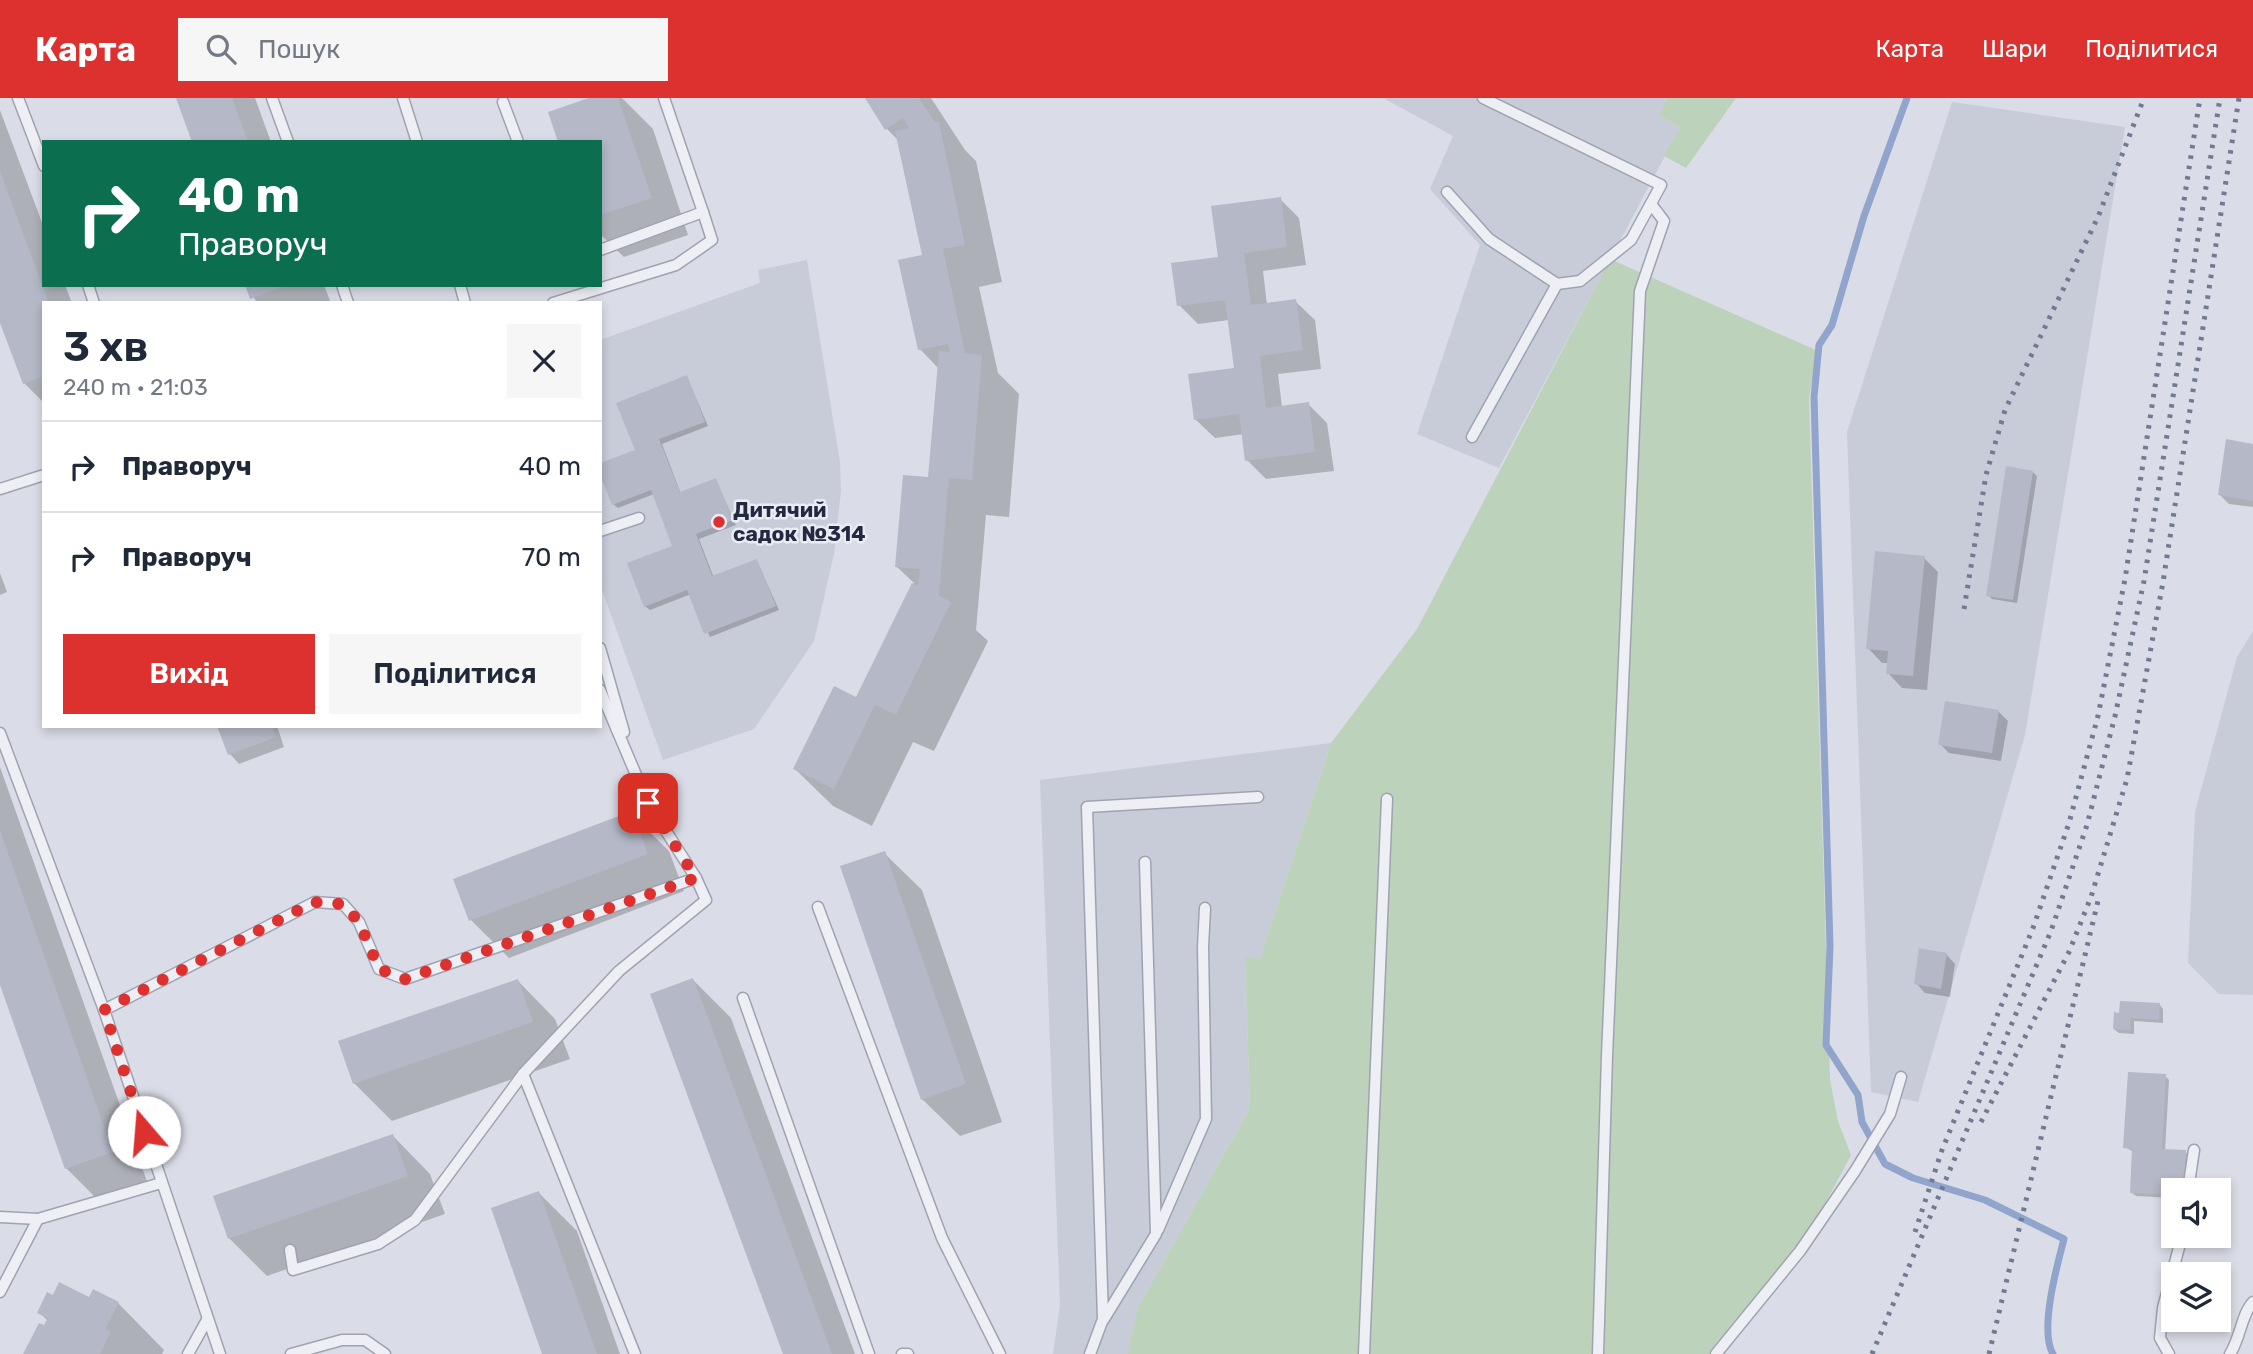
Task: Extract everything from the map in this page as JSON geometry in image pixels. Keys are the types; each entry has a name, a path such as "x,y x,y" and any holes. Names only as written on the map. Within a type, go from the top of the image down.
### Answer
{"lane":[{"path":"18,98 42,161"},
{"path":"272,98 287,140"},
{"path":"403,98 415,140"},
{"path":"559,301 676,265 712,240 664,98"},
{"path":"1447,192 1489,239 1557,284 1580,281 1631,240 1661,185 1483,98"},
{"path":"503,102 517,140"},
{"path":"1598,1354 1609,1014 1640,291 1664,221 1651,204"},
{"path":"602,249 703,212"},
{"path":"1472,436 1557,284"},
{"path":"0,489 42,476"},
{"path":"602,530 639,518"},
{"path":"602,656 636,775"},
{"path":"290,1250 293,1270 378,1244 415,1220 523,1074 619,971 706,900 696,878 648,803 602,695"},
{"path":"0,733 104,1010 220,1354"},
{"path":"1103,1319 1087,807 1258,797"},
{"path":"1364,1354 1387,799"},
{"path":"1145,862 1156,1234"},
{"path":"104,1010 314,902 343,904 359,922 379,969 405,979 696,878"},
{"path":"818,907 942,1238 1000,1354"},
{"path":"1090,1354 1103,1319 1156,1234 1206,1119 1205,908"},
{"path":"743,998 869,1354"},
{"path":"523,1074 635,1354"},
{"path":"1716,1354 1800,1251 1855,1171 1890,1114 1901,1077"},
{"path":"2190,1178 2194,1150"},
{"path":"0,1217 38,1220 161,1183"},
{"path":"0,1292 38,1220"},
{"path":"2169,1354 2160,1338 2163,1308 2179,1248"},
{"path":"2230,1354 2239,1339 2248,1307 2253,1302"},
{"path":"188,1354 207,1320"},
{"path":"291,1354 342,1340 365,1340 385,1354"},
{"path":"902,1354 908,1354"}],"shaded area":[{"path":"1383,98 1667,98 1659,115 1680,128 1499,468 1417,434 1480,245 1430,189 1453,136"},
{"path":"1952,102 2125,127 2025,735 1918,1102 1871,1092 1847,432"},
{"name":"Дитячий садок №314","path":"807,260 840,462 841,491 834,554 814,641 754,729 663,760 602,590 602,339 760,283 758,270"},
{"path":"2253,631 2253,995 2219,994 2188,963 2195,812 2237,657"},
{"path":"1331,743 1260,959 1245,958 1250,1108 1138,1307 1127,1354 1053,1354 1060,1305 1040,780"}],"green space":[{"path":"1667,98 1736,98 1686,168 1664,156 1680,128 1659,115"},
{"path":"1610,259 1818,351 1809,397 1830,1080 1838,1121 1851,1155 1800,1251 1716,1354 1127,1354 1138,1307 1250,1108 1245,957 1260,959 1331,743 1417,629"}],"building":[{"path":"176,98 232,98 247,140 191,140"},
{"path":"589,98 618,98 652,198 602,214 602,140 557,140 548,112"},
{"path":"865,98 919,98 935,122 939,122 965,245 943,249 965,353 982,355 972,480 949,478 939,596 951,602 896,715 875,705 834,789 793,769 834,686 856,697 912,583 918,586 920,569 895,567 903,475 928,477 939,351 950,352 948,344 918,350 898,260 922,255 895,131 909,128 903,118 885,130"},
{"path":"0,171 48,301 42,301 42,377 23,384 0,323"},
{"path":"1281,197 1287,247 1244,253 1251,305 1296,299 1303,350 1260,356 1266,408 1309,402 1315,452 1245,461 1239,414 1194,420 1188,374 1234,368 1225,300 1177,306 1171,263 1218,257 1211,206"},
{"path":"246,287 282,287 250,299"},
{"name":"Дитячий садок №314","path":"687,375 705,422 659,439 680,492 716,478 733,520 696,534 712,576 757,559 776,606 704,634 687,590 644,607 627,563 672,546 651,490 612,505 602,480 602,462 635,450 616,403"},
{"path":"2226,439 2253,444 2253,501 2218,495"},
{"path":"2006,466 2033,471 2013,600 1986,596"},
{"path":"1875,551 1925,556 1913,676 1886,674 1888,651 1866,649"},
{"path":"1945,701 1999,710 1992,753 1938,745"},
{"path":"218,728 273,728 276,737 228,755"},
{"path":"632,811 648,854 469,921 453,879"},
{"path":"0,830 113,1152 65,1169 0,985"},
{"path":"885,851 966,1084 921,1100 840,866"},
{"path":"1919,948 1947,953 1941,989 1914,984"},
{"path":"693,978 832,1354 783,1354 650,994"},
{"path":"518,979 533,1022 353,1084 338,1041"},
{"path":"2120,1001 2160,1003 2159,1020 2131,1018 2130,1030 2113,1029 2114,1012 2119,1013"},
{"path":"2128,1072 2166,1074 2162,1149 2186,1150 2185,1178 2161,1178 2161,1194 2130,1193 2132,1149 2123,1148"},
{"path":"393,1134 408,1176 228,1239 213,1196"},
{"path":"539,1191 597,1354 542,1354 491,1208"},
{"path":"59,1282 89,1297 93,1289 119,1302 105,1329 111,1332 100,1354 23,1354 39,1323 44,1325 48,1318 37,1313 47,1292 53,1295"}],"waterway":[{"path":"1907,98 1864,216 1832,325 1819,345 1814,397 1830,946 1826,1045 1858,1095 1862,1122 1885,1164 1913,1178 1985,1200 2064,1239 2048,1314 2049,1343 2053,1354"}],"railway":[{"path":"1964,609 1986,475 2005,410 2098,217 2144,98"},
{"path":"1915,1232 1942,1150 2033,928 2069,823 2098,716 2125,579 2200,98"},
{"path":"1872,1354 2051,931 2087,825 2115,716 2144,581 2220,98"},
{"path":"1981,1122 2069,952 2091,897 2127,779 2163,582 2239,98"},
{"path":"1989,1354 2098,901"}],"place":[{"name":"Дитячий садок №314","path":"719,522"}],"route":[{"path":"144,1132 104,1010 314,902 343,904 359,922 379,969 405,979 696,878 648,803"}]}
